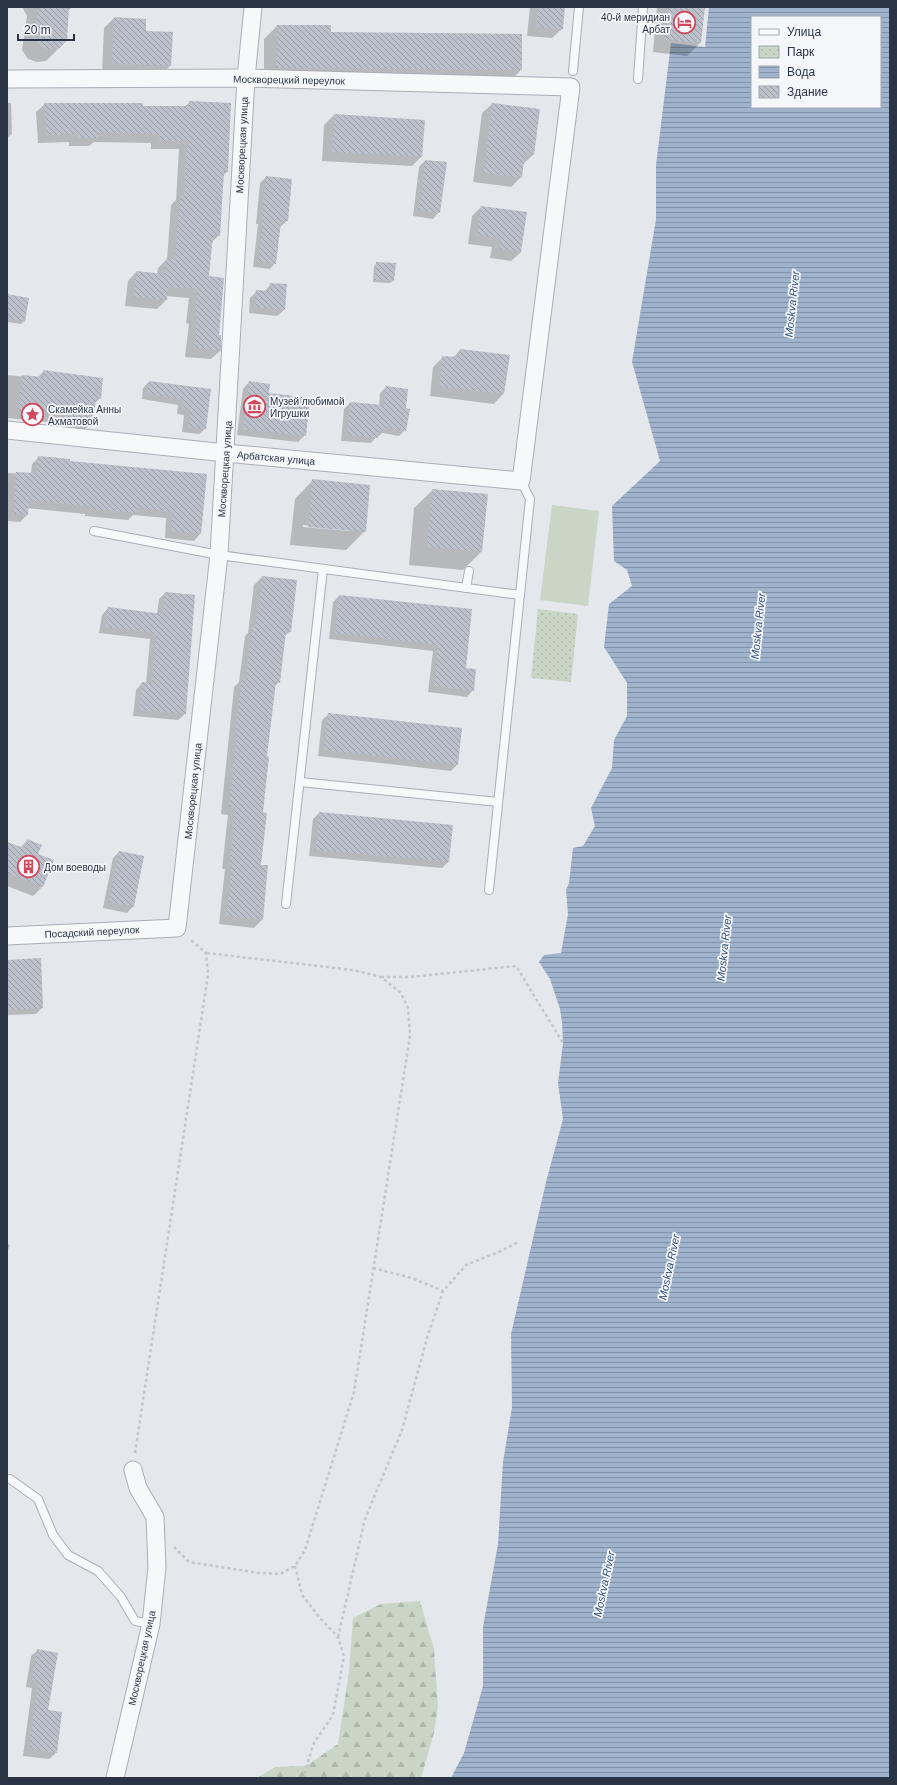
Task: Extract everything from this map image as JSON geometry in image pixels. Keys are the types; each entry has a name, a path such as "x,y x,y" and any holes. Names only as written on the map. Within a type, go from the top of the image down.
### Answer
{"street":[{"name":"Москворецкая улица","path":"177,928 219,555 226,453 246,78 253,7"},
{"name":"Москворецкий переулок","path":"7,79 572,79"},
{"path":"521,481 572,79"},
{"name":"Арбатская улица","path":"7,430 226,453 521,481"},
{"name":"Посадский переулок","path":"7,936 177,928"},
{"name":"Москворецкая улица","path":"115,1778 151,1624 157,1567 157,1532 155,1517 138,1488 133,1470"}],"lane":[{"path":"572,79 579,7"},
{"path":"638,79 643,7"},
{"path":"489,890 530,499 521,481"},
{"path":"94,531 219,555 520,595"},
{"path":"286,904 323,569"},
{"path":"466,588 469,571"},
{"path":"300,782 498,802"},
{"path":"7,1479 10,1479 38,1499 53,1535 68,1555 98,1571 121,1597 136,1621 151,1624"}],"path":[{"path":"177,928 206,953 353,970 381,977 410,977 516,966 563,1043"},
{"path":"133,1470 208,975 206,953"},
{"path":"157,1532 189,1562 259,1573 280,1574 295,1566 305,1550 354,1392 410,1036 408,1008 401,993 381,977"},
{"path":"338,1638 365,1518 402,1430 427,1338 443,1291 466,1265 501,1251 518,1242"},
{"path":"374,1268 412,1278 443,1291"},
{"path":"295,1566 302,1595 338,1638 344,1656 333,1715 314,1743 303,1778"}],"green space":[{"path":"552,505 599,511 588,606 540,600"},
{"path":"538,609 578,614 571,682 531,678"},
{"path":"420,1601 434,1649 438,1706 434,1733 421,1778 257,1778 275,1767 306,1766 338,1744 349,1672 353,1618 381,1604"}],"water":[{"name":"Moskva River","path":"709,7 890,7 890,1778 451,1778 464,1753 483,1686 483,1627 498,1544 503,1462 512,1407 511,1334 546,1182 563,1119 558,1083 563,1043 562,1022 560,1009 550,979 539,962 544,955 561,953 568,914 566,890 569,883 573,848 583,846 595,826 591,808 612,768 614,740 627,716 627,683 604,647 609,604 632,586 627,570 614,561 612,506 660,461 632,362 656,219 656,165 671,43 705,47"}],"building":[{"path":"38,7 69,7 67,40 60,48 50,50 41,47 34,37"},
{"path":"538,7 565,7 563,29 537,27"},
{"name":"40-й меридиан Арбат","path":"668,7 705,7 701,43 665,40"},
{"path":"114,17 146,19 146,31 173,32 171,66 112,63"},
{"path":"277,25 331,25 331,32 522,34 522,70 276,68"},
{"path":"189,101 231,103 228,172 224,172 220,236 213,235 209,276 224,278 219,335 221,335 221,351 194,348 197,315 195,315 197,289 168,287 167,300 134,297 136,271 165,274 166,258 175,259 180,195 184,196 187,141 159,141 160,134 99,133 99,138 78,138 78,134 46,135 44,103 143,103 143,106 189,106"},
{"path":"492,103 540,109 534,155 525,154 522,178 483,173"},
{"path":"334,114 425,120 422,157 332,152"},
{"path":"425,160 447,162 440,213 418,210"},
{"path":"266,176 292,179 288,221 281,221 276,264 258,261"},
{"path":"481,206 527,212 521,252 499,249 501,238 477,235"},
{"path":"376,262 396,263 394,281 375,280"},
{"path":"270,283 287,284 285,310 254,307 256,290 269,291"},
{"path":"7,294 29,298 25,322 7,319"},
{"path":"460,349 510,355 504,394 439,387 442,356 458,357"},
{"path":"43,370 103,378 101,399 96,398 93,422 63,418 63,415 18,411 22,375 43,377"},
{"path":"149,381 211,389 206,429 188,427 190,409 182,408 183,400 147,393"},
{"path":"249,381 270,384 269,393 310,398 306,436 243,429"},
{"path":"386,386 408,389 406,408 410,409 406,431 386,427 386,431 378,430 378,438 347,435 350,402 384,405"},
{"path":"38,456 70,459 70,461 207,474 201,534 171,531 173,512 137,508 136,513 91,509 91,507 29,500 28,515 13,514 16,472 36,473"},
{"path":"312,479 370,485 366,532 308,527"},
{"path":"432,489 488,494 482,552 427,547"},
{"path":"262,576 297,580 291,632 286,631 280,683 276,682 267,756 269,757 263,812 267,813 261,865 268,865 263,920 226,916 232,862 230,861 235,807 229,807 237,732 235,732 242,678 246,678 252,627 255,628"},
{"path":"165,592 195,595 186,714 139,710 142,682 152,683 156,633 105,627 108,607 163,614"},
{"path":"339,595 472,609 466,668 476,669 474,691 434,686 438,645 335,633"},
{"path":"328,713 462,728 458,765 324,750"},
{"path":"319,812 453,825 449,862 315,850"},
{"name":"Дом воеводы","path":"27,839 42,845 38,854 54,860 43,887 7,873 7,842 24,848"},
{"path":"119,851 144,856 134,907 109,902"},
{"path":"41,958 43,1008 7,1010 7,960"},
{"path":"37,1649 58,1653 48,1710 62,1712 57,1753 29,1749 38,1682 32,1680"}],"place":[{"name":"40-й меридиан Арбат","path":"685,23"},
{"name":"Музей любимой Игрушки","path":"255,407"},
{"name":"Скамейка Анны Ахматовой","path":"33,415"},
{"name":"Дом воеводы","path":"29,867"}]}
